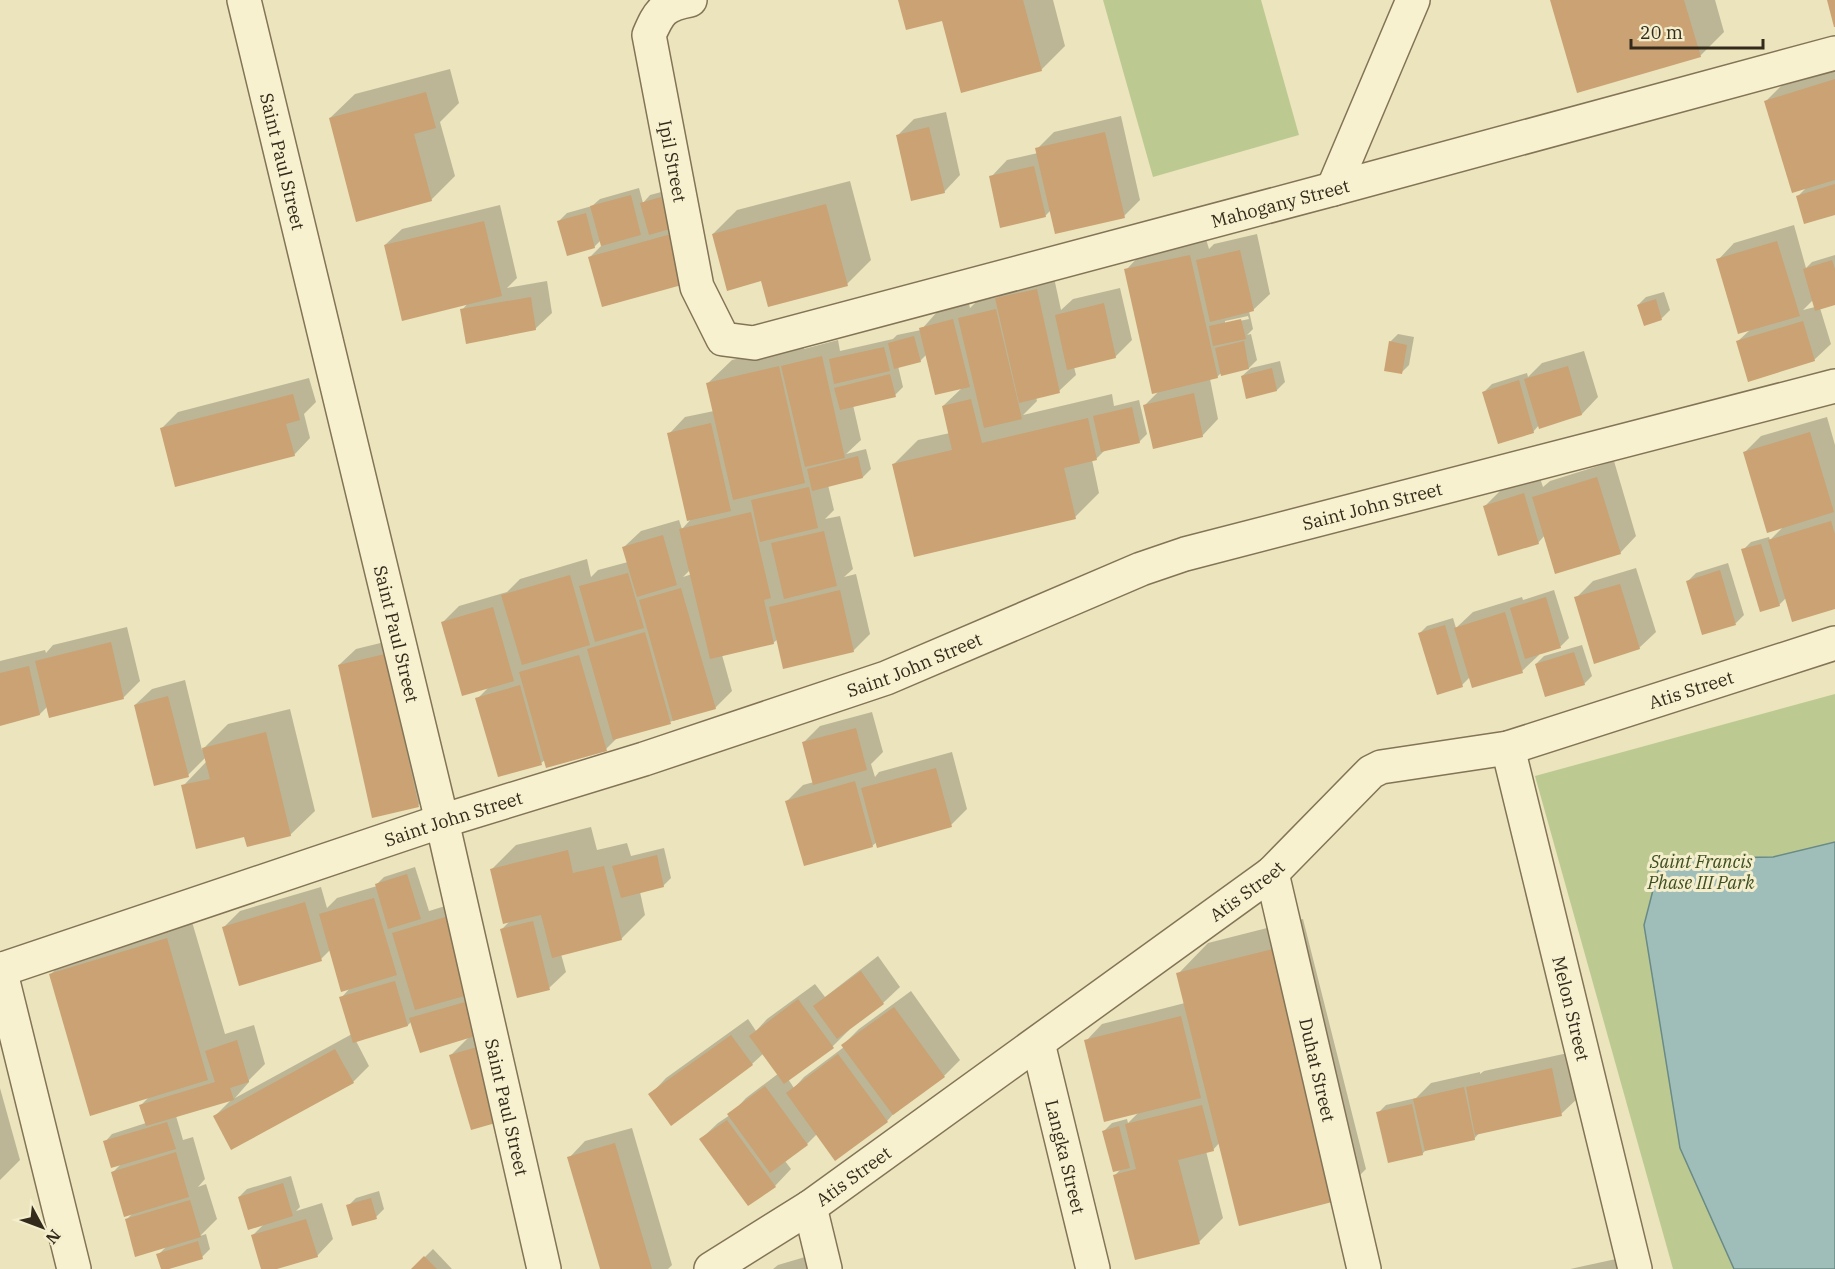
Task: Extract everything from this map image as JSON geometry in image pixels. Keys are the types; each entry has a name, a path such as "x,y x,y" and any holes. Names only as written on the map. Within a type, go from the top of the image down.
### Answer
{"street":[{"name":"Saint Paul Street","path":"244,0 442,821 544,1269"},
{"name":"Ipil Street","path":"690,0 677,2 659,13 650,35 697,286 723,339"},
{"path":"1334,189 1413,0"},
{"name":"Mahogany Street","path":"723,339 754,343 1835,53"},
{"name":"Saint John Street","path":"0,970 442,821 644,759 886,678 1141,568 1185,554 1835,386"},
{"name":"Atis Street","path":"711,1269 810,1207 1272,873 1371,771 1381,767 1508,748 1835,643"},
{"name":"Melon Street","path":"1508,748 1635,1269"},
{"name":"Duhat Street","path":"1272,873 1364,1269"},
{"path":"0,970 74,1269"},
{"name":"Langka Street","path":"1038,1043 1093,1269"},
{"path":"810,1207 825,1269"}],"green space":[{"path":"1103,0 1261,0 1299,135 1153,177"},
{"name":"Saint Francis Phase III Park","path":"1835,694 1835,1269 1673,1269 1535,776"}],"water":[{"path":"1835,842 1835,1269 1734,1269 1680,1148 1644,925 1661,859 1773,857"}],"building":[{"path":"898,0 1023,0 1042,71 961,93 942,21 906,30"},
{"path":"1550,0 1684,0 1701,57 1577,93"},
{"path":"1827,0 1835,0 1835,27 1834,27"},
{"path":"1835,79 1835,180 1792,193 1764,101"},
{"path":"426,92 436,128 414,134 432,201 356,222 329,118"},
{"path":"929,127 945,193 911,201 896,135"},
{"path":"1105,132 1125,218 1055,234 1035,148"},
{"path":"1034,166 1046,217 1000,228 989,176"},
{"path":"1835,184 1835,215 1804,224 1796,196"},
{"path":"631,195 641,235 601,246 590,206"},
{"path":"661,197 670,229 649,235 640,203"},
{"path":"826,204 848,286 768,307 761,281 727,291 712,234"},
{"path":"586,213 595,248 567,256 557,221"},
{"path":"484,221 502,296 402,321 384,245"},
{"path":"675,233 689,283 602,307 588,257"},
{"path":"1777,241 1800,316 1738,334 1716,259"},
{"path":"1240,250 1254,311 1210,322 1196,260"},
{"path":"1190,255 1218,378 1152,394 1124,269"},
{"path":"1832,260 1835,269 1835,305 1815,311 1803,269"},
{"path":"1037,289 1060,393 1019,403 995,298"},
{"path":"531,297 536,330 466,344 460,309"},
{"path":"1656,299 1662,320 1644,326 1637,305"},
{"path":"1104,303 1116,358 1067,370 1055,315"},
{"path":"996,309 1022,419 984,428 958,318"},
{"path":"953,319 970,387 935,395 919,328"},
{"path":"1241,319 1246,339 1213,346 1209,326"},
{"path":"1803,321 1815,361 1748,382 1736,341"},
{"path":"914,336 921,362 894,369 888,343"},
{"path":"1244,341 1249,369 1221,376 1215,348"},
{"path":"1389,341 1407,345 1402,374 1384,371"},
{"path":"884,347 890,371 834,384 829,359"},
{"path":"822,356 845,458 805,467 781,366"},
{"path":"779,366 805,483 733,500 706,383"},
{"path":"1568,366 1582,415 1539,429 1524,379"},
{"path":"1272,368 1277,391 1246,399 1241,376"},
{"path":"890,374 896,397 840,410 834,388"},
{"path":"1519,380 1534,433 1498,444 1482,392"},
{"path":"1194,393 1203,437 1153,449 1143,405"},
{"path":"293,394 300,420 286,424 295,456 175,487 160,428"},
{"path":"971,399 982,443 1088,418 1097,460 1064,468 1076,519 914,557 892,464 952,450 942,406"},
{"path":"1132,407 1140,443 1101,452 1093,416"},
{"path":"711,423 731,511 687,521 667,433"},
{"path":"1810,432 1834,512 1767,533 1743,452"},
{"path":"858,456 863,478 812,491 807,469"},
{"path":"1597,477 1621,554 1555,574 1532,497"},
{"path":"809,487 818,528 760,542 751,500"},
{"path":"1524,493 1539,544 1498,556 1483,506"},
{"path":"751,512 771,598 764,600 774,644 710,659 679,529"},
{"path":"1831,521 1835,534 1835,609 1792,622 1768,540"},
{"path":"824,531 837,586 784,599 771,543"},
{"path":"663,535 677,585 637,597 622,547"},
{"path":"1761,544 1780,606 1760,612 1741,549"},
{"path":"1720,570 1736,625 1702,635 1686,581"},
{"path":"628,573 644,628 595,642 579,586"},
{"path":"570,575 590,645 522,665 501,595"},
{"path":"1620,584 1640,649 1594,664 1574,597"},
{"path":"681,588 716,709 673,721 639,600"},
{"path":"840,590 854,652 783,669 769,607"},
{"path":"1546,597 1561,648 1525,659 1510,608"},
{"path":"493,607 514,681 462,696 441,622"},
{"path":"1505,612 1523,673 1472,688 1454,628"},
{"path":"1445,625 1463,687 1437,695 1418,633"},
{"path":"645,632 671,724 613,740 587,649"},
{"path":"111,642 124,699 49,718 35,661"},
{"path":"1574,652 1585,685 1545,697 1535,664"},
{"path":"385,654 419,807 372,818 338,665"},
{"path":"579,655 607,751 546,768 519,672"},
{"path":"29,666 40,715 0,726 0,673"},
{"path":"520,685 542,765 498,777 475,698"},
{"path":"168,696 189,777 154,786 134,705"},
{"path":"856,728 867,770 813,785 802,742"},
{"path":"266,732 291,836 247,847 244,837 196,849 181,785 210,779 202,748"},
{"path":"936,768 952,827 877,848 861,788"},
{"path":"855,781 873,847 804,866 785,801"},
{"path":"568,850 573,873 604,866 622,940 552,958 541,915 503,924 490,869"},
{"path":"657,855 664,887 621,898 612,866"},
{"path":"407,874 421,919 388,929 375,884"},
{"path":"374,898 397,975 341,992 319,914"},
{"path":"305,902 322,961 239,986 222,927"},
{"path":"452,915 475,993 415,1010 392,933"},
{"path":"533,921 550,990 517,998 500,929"},
{"path":"167,938 208,1080 90,1116 49,974"},
{"path":"1273,949 1336,1201 1239,1226 1176,973"},
{"path":"861,971 884,1004 837,1039 813,1006"},
{"path":"395,981 408,1026 353,1043 339,997"},
{"path":"798,999 834,1048 784,1084 749,1036"},
{"path":"472,1000 482,1034 420,1053 409,1018"},
{"path":"894,1007 945,1077 893,1115 841,1045"},
{"path":"1181,1016 1201,1098 1104,1122 1084,1040"},
{"path":"731,1035 753,1065 671,1126 648,1094"},
{"path":"237,1040 249,1082 230,1088 234,1100 146,1126 139,1105 215,1082 205,1051"},
{"path":"484,1045 506,1120 471,1130 449,1055"},
{"path":"335,1049 354,1083 231,1150 213,1116"},
{"path":"838,1054 888,1122 835,1161 786,1093"},
{"path":"1552,1068 1562,1116 1475,1135 1466,1087"},
{"path":"765,1086 808,1145 770,1173 727,1114"},
{"path":"1464,1087 1475,1140 1425,1151 1413,1099"},
{"path":"1412,1104 1423,1155 1388,1163 1376,1112"},
{"path":"1202,1105 1214,1151 1178,1160 1200,1244 1135,1260 1113,1175 1136,1169 1125,1124"},
{"path":"727,1120 776,1187 748,1206 699,1139"},
{"path":"167,1122 176,1149 111,1168 103,1141"},
{"path":"1119,1126 1130,1168 1113,1172 1102,1131"},
{"path":"615,1143 652,1269 600,1269 567,1157"},
{"path":"176,1152 189,1197 124,1217 111,1172"},
{"path":"283,1183 293,1216 248,1230 238,1197"},
{"path":"371,1198 377,1219 352,1226 346,1205"},
{"path":"190,1200 201,1237 135,1257 125,1219"},
{"path":"306,1219 318,1257 277,1269 261,1269 251,1235"},
{"path":"198,1241 203,1259 169,1269 161,1269 156,1254"},
{"path":"424,1256 437,1269 411,1269"}]}
